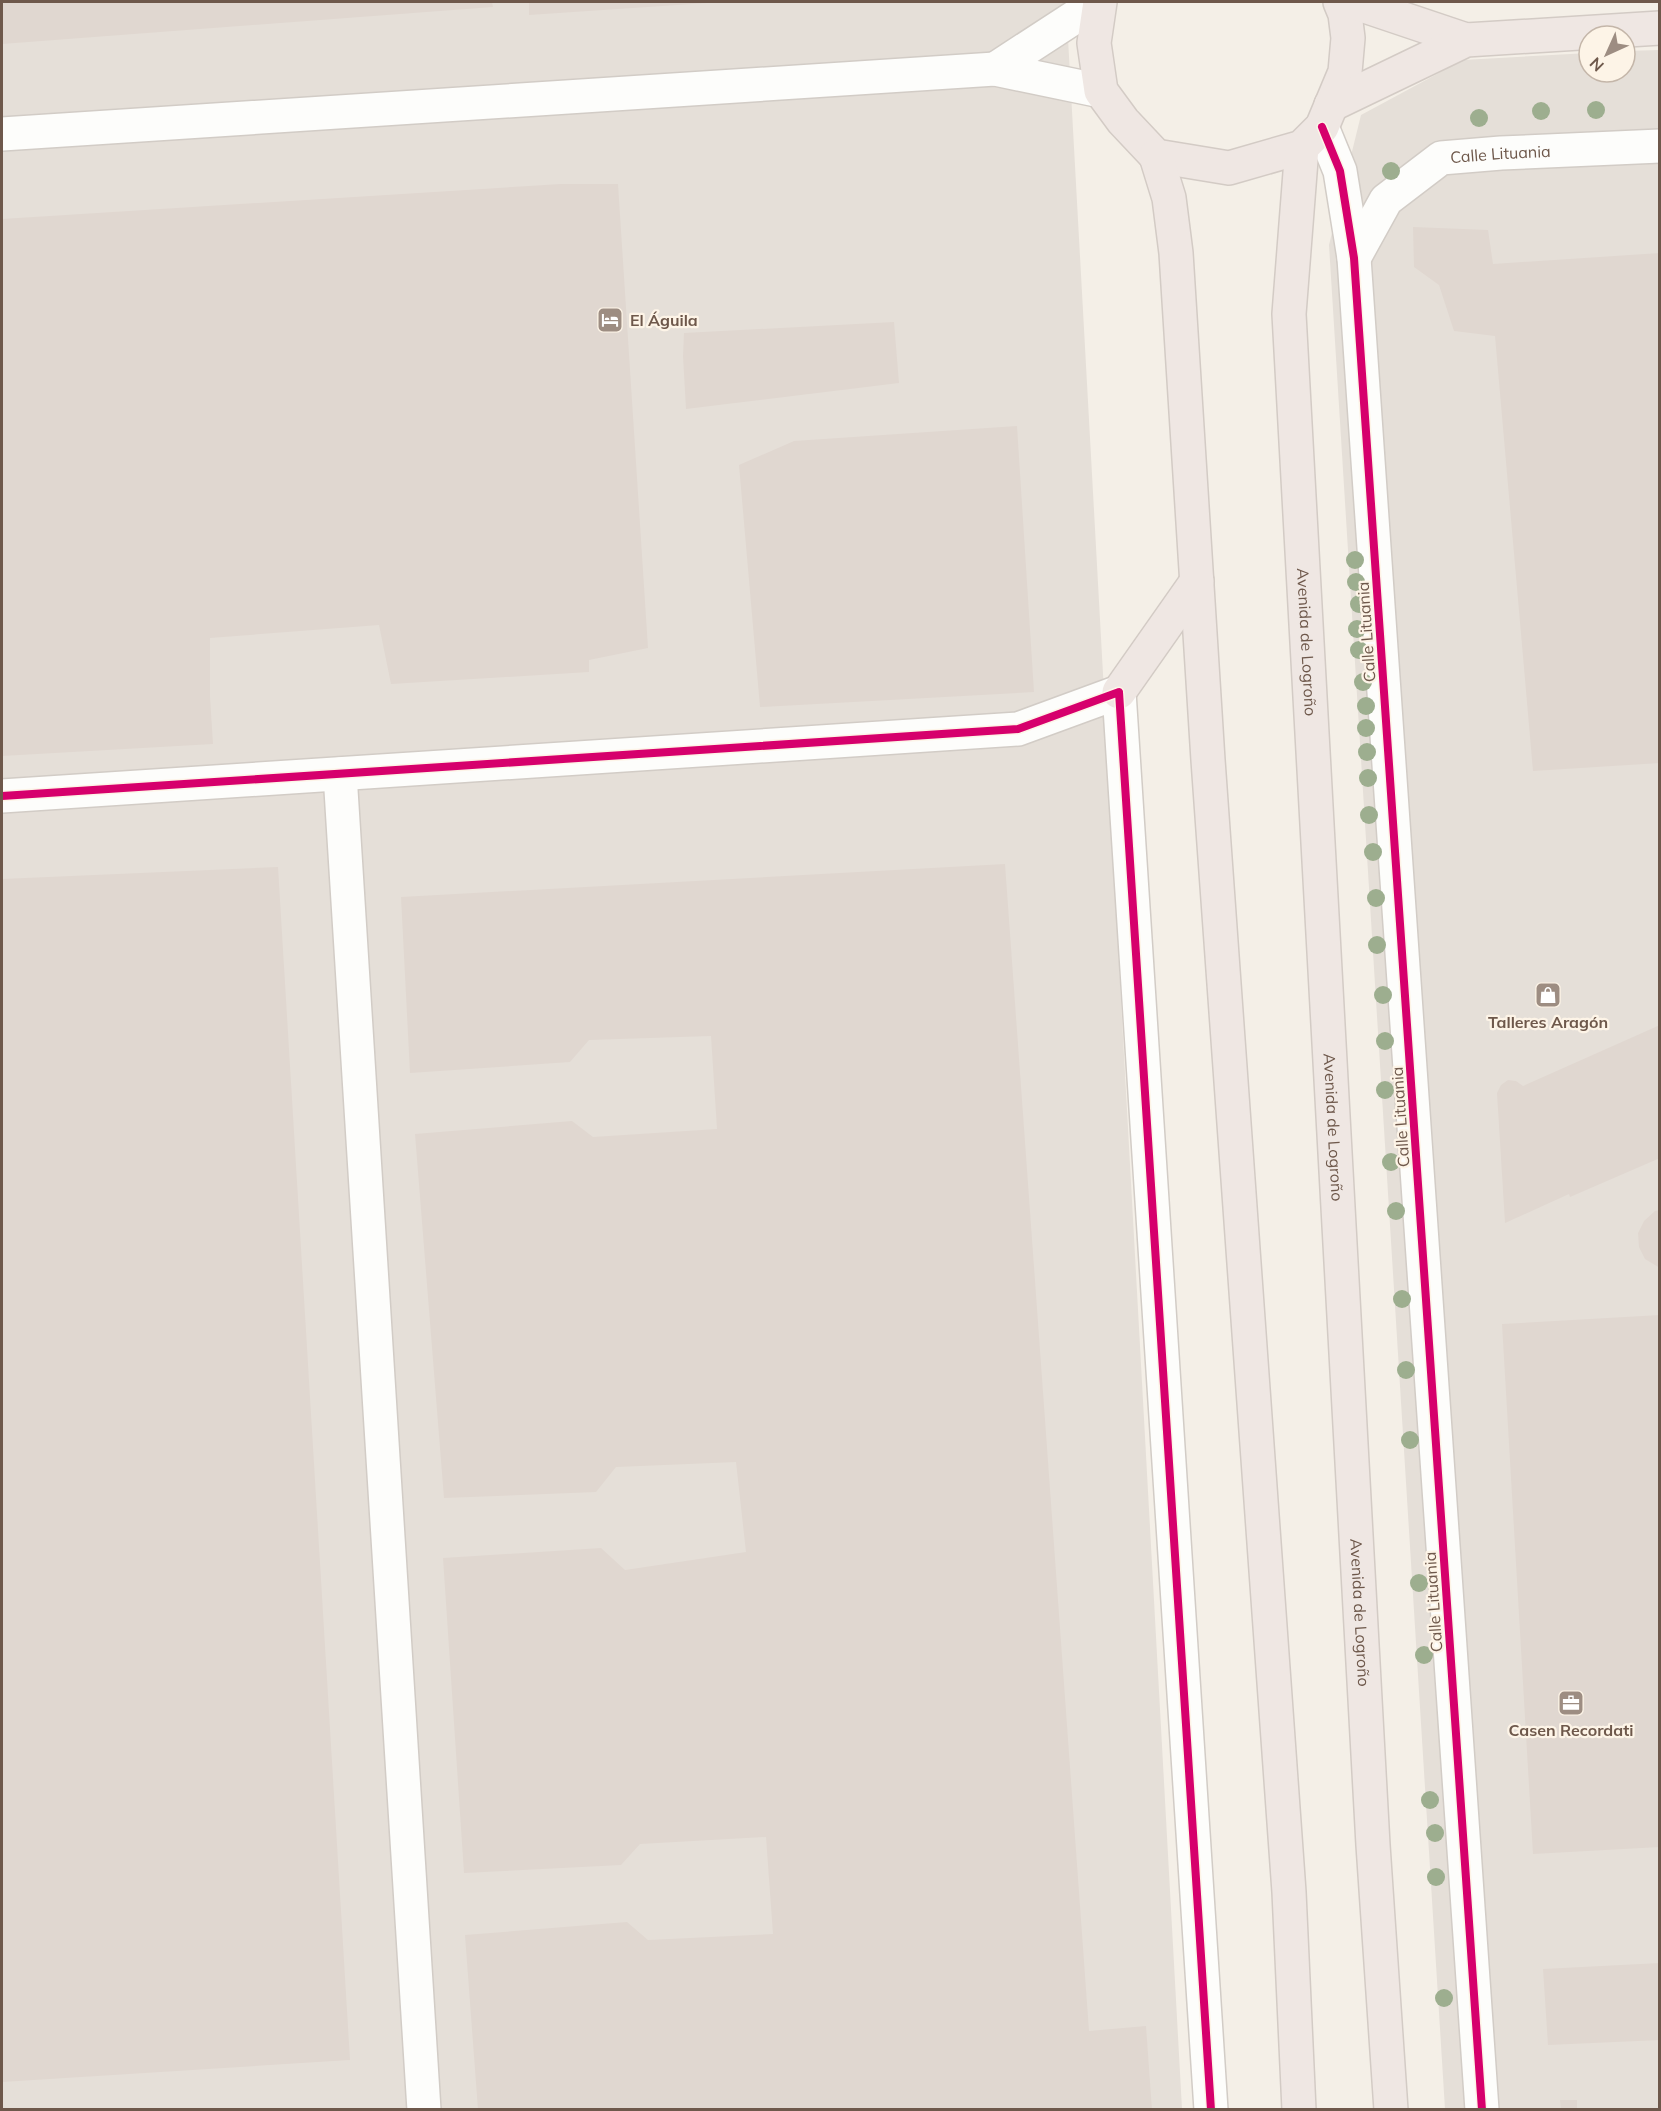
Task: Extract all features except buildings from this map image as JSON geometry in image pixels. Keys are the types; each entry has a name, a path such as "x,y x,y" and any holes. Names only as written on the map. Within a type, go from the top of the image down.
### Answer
{"highway":[{"path":"1099,2 1094,42 1101,92 1123,122 1156,156 1169,198 1176,253 1289,1892 1299,2109"},
{"name":"Avenida de Logroño","path":"1340,2 1346,14 1348,38 1345,72 1318,126 1289,314 1373,1833 1391,2109"},
{"path":"1353,2 1466,40 1659,28"},
{"path":"1156,156 1229,168 1318,126 1466,40"},
{"path":"1119,692 1197,581"}],"street":[{"path":"995,69 1099,2"},
{"path":"2,134 995,69 1101,92"},
{"name":"Calle Lituania","path":"1318,126 1340,171 1354,258 1482,2109"},
{"name":"Calle Lituania","path":"1354,258 1386,200 1441,158 1659,146"},
{"path":"2,796 1018,729 1119,692 1211,2109"},
{"path":"340,774 424,2109"}],"shaded area":[{"path":"2,2 1066,2 1182,2109 2,2110"},
{"path":"1659,50 1659,2109 1445,2109 1329,245 1361,115 1463,60 1577,54 1577,84 1637,84 1637,51"}],"cycle path":[{"path":"1322,127 1340,171 1354,258 1482,2110"},
{"path":"2,796 1018,729 1119,692 1211,2110"}],"place":[{"name":"El Águila","path":"610,320"},
{"name":"Talleres Aragón","path":"1548,995"},
{"name":"Casen Recordati","path":"1571,1703"}]}
